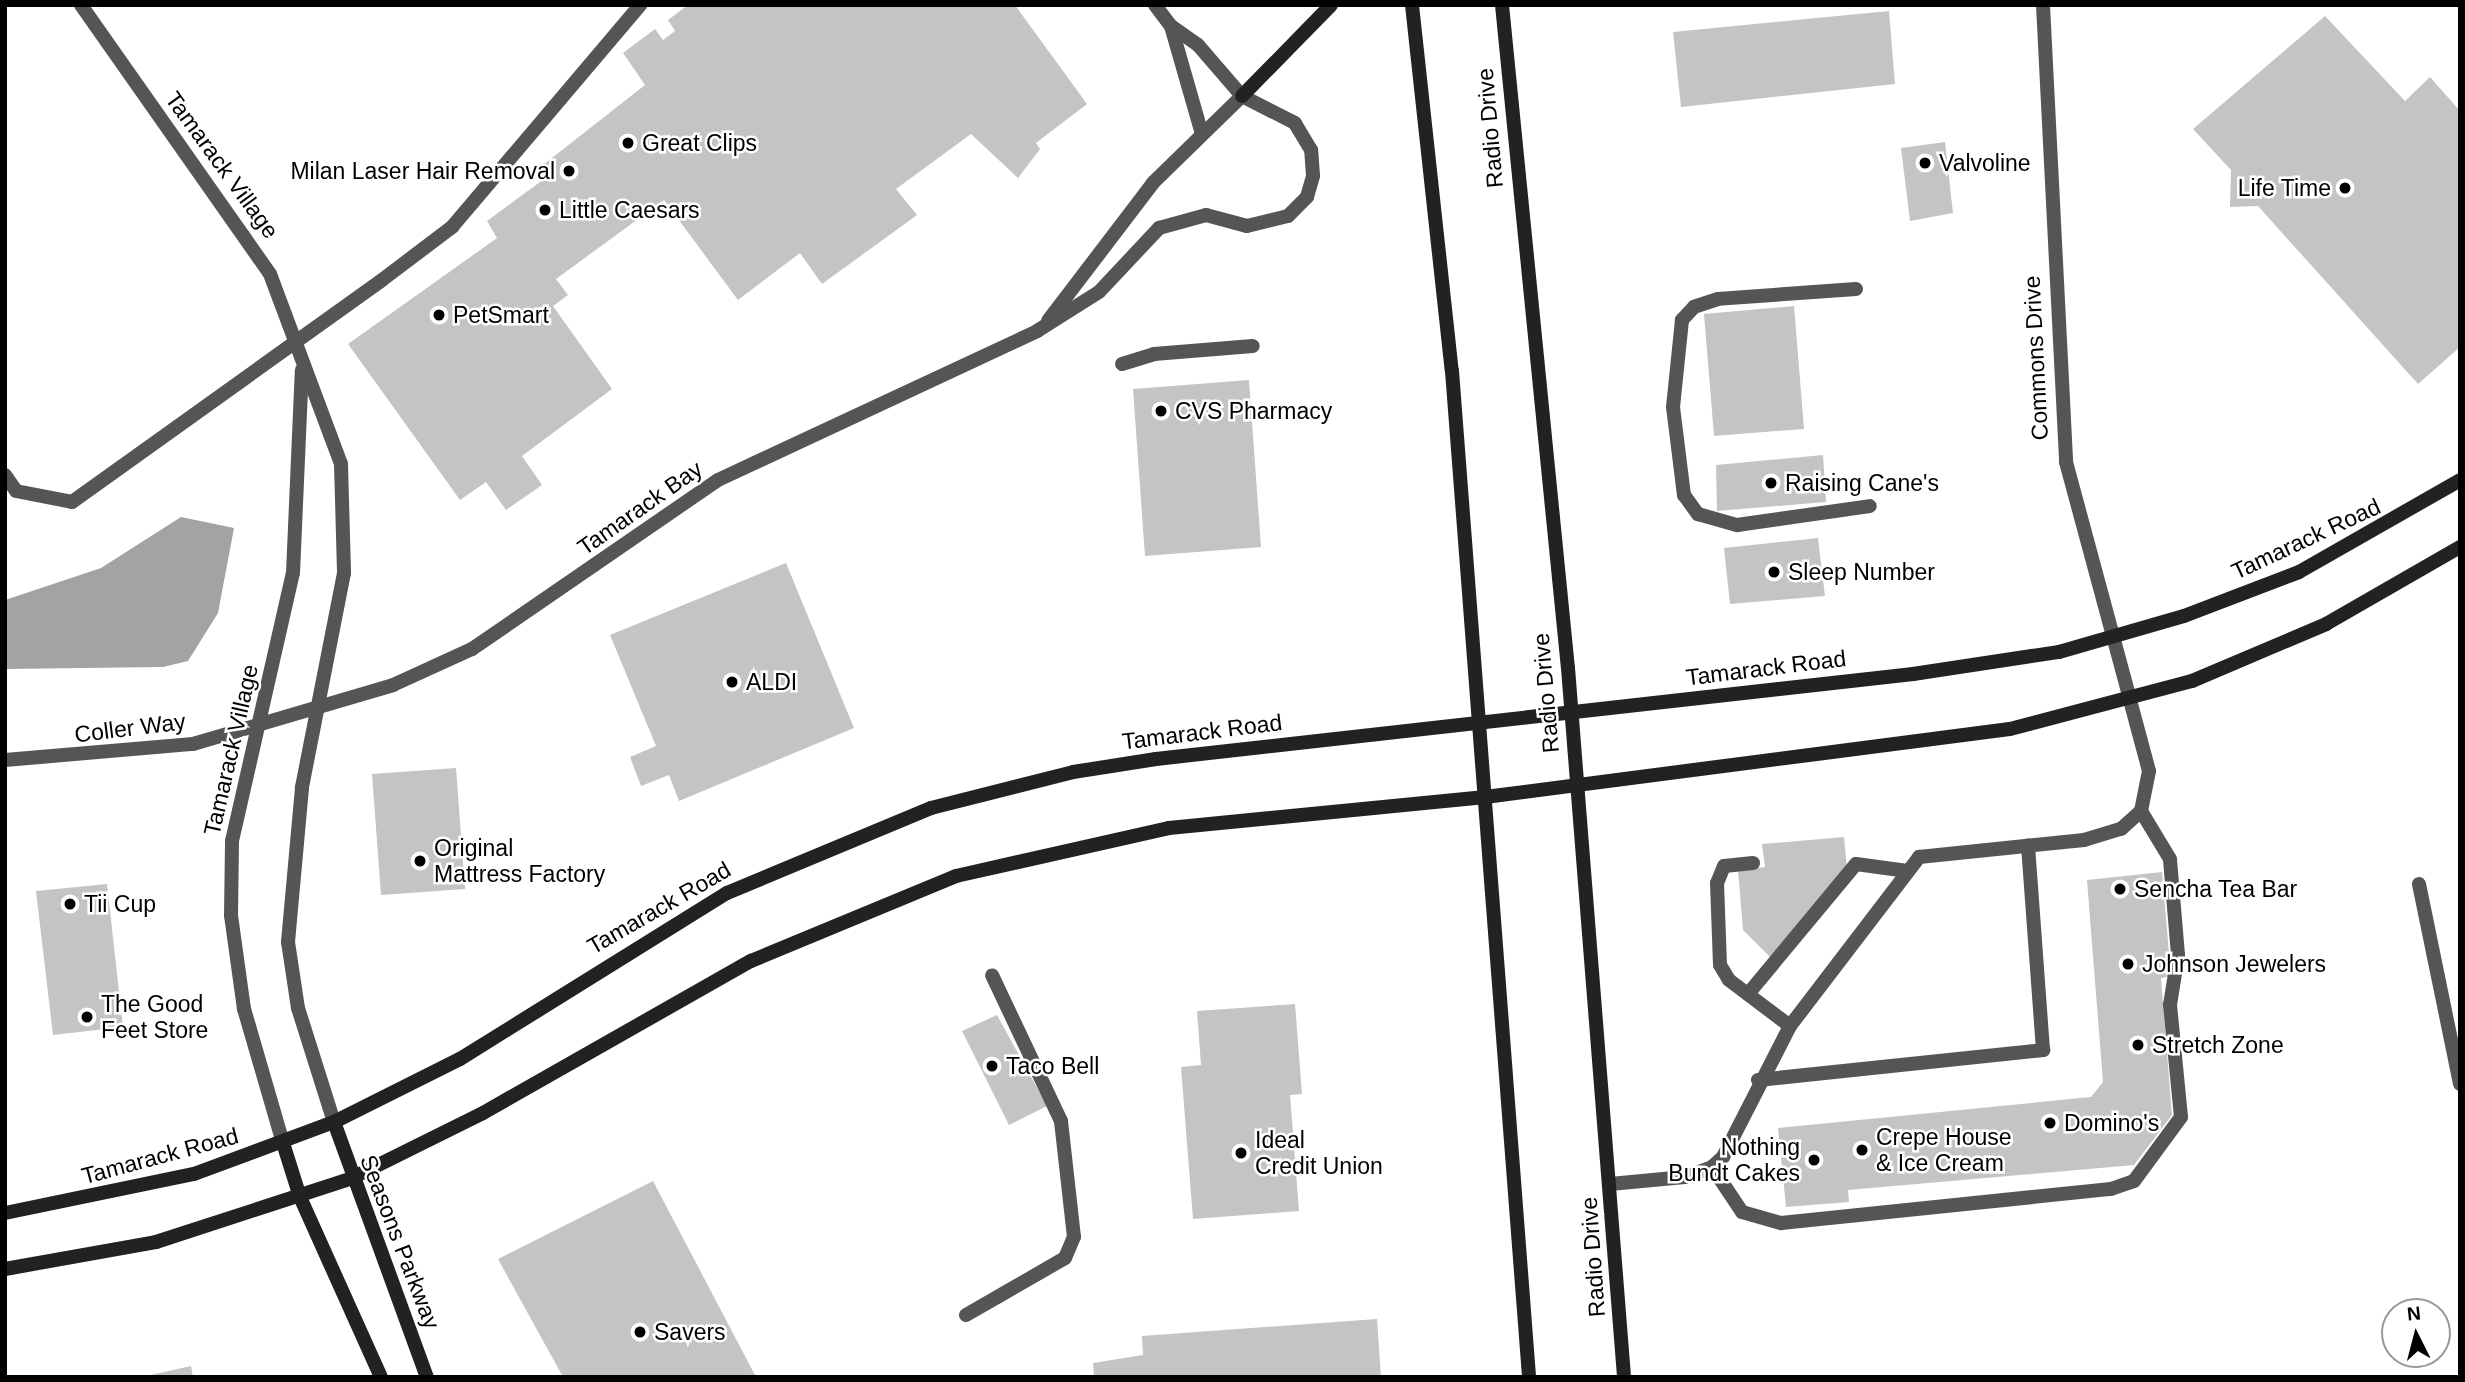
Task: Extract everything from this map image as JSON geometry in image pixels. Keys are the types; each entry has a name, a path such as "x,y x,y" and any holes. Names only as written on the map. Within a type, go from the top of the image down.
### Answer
{"street":[{"name":"Tamarack Village","path":"82,5 249,241 297,337 302,362 341,464 345,512 344,573 322,708 302,788 288,942 298,1008 334,1122"},
{"path":"6,478 16,491 72,502 452,227 640,5"},
{"path":"1155,5 1171,26 1198,45 1242,96 1331,5"},
{"path":"1412,5 1452,372 1529,1377"},
{"name":"Radio Drive","path":"1502,5 1572,714 1624,1377"},
{"name":"Commons Drive","path":"2043,5 2062,427 2078,525 2149,771 2141,811"},
{"path":"1171,26 1202,134"},
{"name":"Tamarack Bay","path":"259,728 322,708 472,649 718,480 1003,351 1099,292 1159,228 1206,215 1267,225 1307,197 1311,150 1295,123 1242,96 1153,183 1048,321"},
{"path":"1856,289 1730,298 1693,307 1682,320 1673,407 1684,495 1698,514 1737,525 1870,506"},
{"path":"1122,364 1154,354 1254,346"},
{"name":"Tamarack Village","path":"283,1143 244,1009 231,915 232,841 293,573 302,362"},
{"name":"Tamarack Road","path":"5,1213 121,1193 283,1143 334,1122 460,1059 727,893 931,808 1111,766 1990,664 2112,638 2299,572 2460,481"},
{"path":"5,1269 156,1242 350,1179 483,1113 751,961 907,892 1094,840 1485,797 2010,729 2130,700 2326,624 2460,547"},
{"name":"Coller Way","path":"5,760 111,755 259,728"},
{"path":"1610,1184 1685,1177 1712,1167 1723,1157 1759,1080 1790,1026 1919,857 2028,846 2108,834 2141,811 2161,835 2170,859 2178,955 2170,1004 2181,1116 2134,1181 2111,1189 1769,1223 1742,1212 1712,1167"},
{"path":"1759,1080 2043,1051 2028,846"},
{"path":"1753,863 1724,866 1717,883 1720,965 1748,994 1790,1026"},
{"path":"1748,994 1856,864 1908,871"},
{"path":"2419,884 2460,1084"},
{"path":"967,1315 1031,1278 1073,1247 1063,1131 992,975"},
{"name":"Seasons Parkway","path":"334,1122 350,1179 426,1377"},
{"path":"283,1143 300,1197 382,1377"}],"shaded area":[{"path":"181,517 234,528 218,613 188,661 163,667 5,669 5,600 101,568"}],"building":[{"path":"688,5 1015,5 1087,104 1036,143 1040,149 1018,178 971,134 896,189 917,215 822,284 800,253 738,300 664,200 556,279 568,295 553,306 612,389 522,456 542,485 506,510 486,482 460,500 348,344 497,238 487,221 540,182 534,172 645,85 623,53 655,29 663,40 675,31 668,20"},
{"path":"1889,11 1895,84 1681,107 1673,32"},
{"name":"Life Time","path":"2325,16 2405,101 2430,77 2460,111 2460,347 2418,384 2258,206 2230,207 2231,170 2193,129"},
{"path":"1945,142 1953,213 1910,221 1901,148"},
{"path":"1794,306 1804,429 1714,436 1704,314"},
{"name":"CVS Pharmacy","path":"1249,380 1261,547 1145,556 1133,389"},
{"name":"Raising Cane's","path":"1823,455 1826,502 1717,511 1716,465"},
{"name":"Sleep Number","path":"1818,538 1825,596 1730,604 1724,548"},
{"name":"ALDI","path":"786,563 854,728 679,801 669,775 641,786 630,757 656,746 610,635"},
{"path":"456,768 465,889 381,895 372,774"},
{"path":"1844,837 1847,868 1772,959 1743,930 1738,870 1765,867 1762,844"},
{"path":"2162,872 2171,976 2161,978 2172,1115 2134,1165 1848,1190 1849,1202 1786,1207 1778,1128 2091,1097 2103,1082 2087,880"},
{"path":"107,884 123,1027 53,1035 36,891"},
{"name":"Ideal Credit Union","path":"1295,1004 1302,1094 1290,1095 1299,1211 1193,1219 1181,1067 1201,1065 1197,1011"},
{"path":"997,1015 1047,1106 1009,1125 962,1031"},
{"path":"653,1181 756,1377 563,1377 498,1259"},
{"path":"1377,1319 1381,1377 1094,1377 1093,1363 1143,1355 1142,1336"},
{"path":"191,1366 193,1377 146,1377 146,1376"}],"place":[{"name":"Great Clips","path":"628,143"},
{"name":"Valvoline","path":"1925,163"},
{"name":"Milan Laser Hair Removal","path":"569,171"},
{"name":"Life Time","path":"2345,188"},
{"name":"Little Caesars","path":"545,210"},
{"name":"PetSmart","path":"439,315"},
{"name":"CVS Pharmacy","path":"1161,411"},
{"name":"Raising Cane's","path":"1771,483"},
{"name":"Sleep Number","path":"1774,572"},
{"name":"ALDI","path":"732,682"},
{"name":"Original Mattress Factory","path":"420,861"},
{"name":"Sencha Tea Bar","path":"2120,889"},
{"name":"Tii Cup","path":"70,904"},
{"name":"Johnson Jewelers","path":"2128,964"},
{"name":"The Good Feet Store","path":"87,1017"},
{"name":"Stretch Zone","path":"2138,1045"},
{"name":"Taco Bell","path":"992,1066"},
{"name":"Domino's","path":"2050,1123"},
{"name":"Crepe House & Ice Cream","path":"1862,1150"},
{"name":"Ideal Credit Union","path":"1241,1153"},
{"name":"Nothing Bundt Cakes","path":"1814,1160"},
{"name":"Savers","path":"640,1332"}]}
